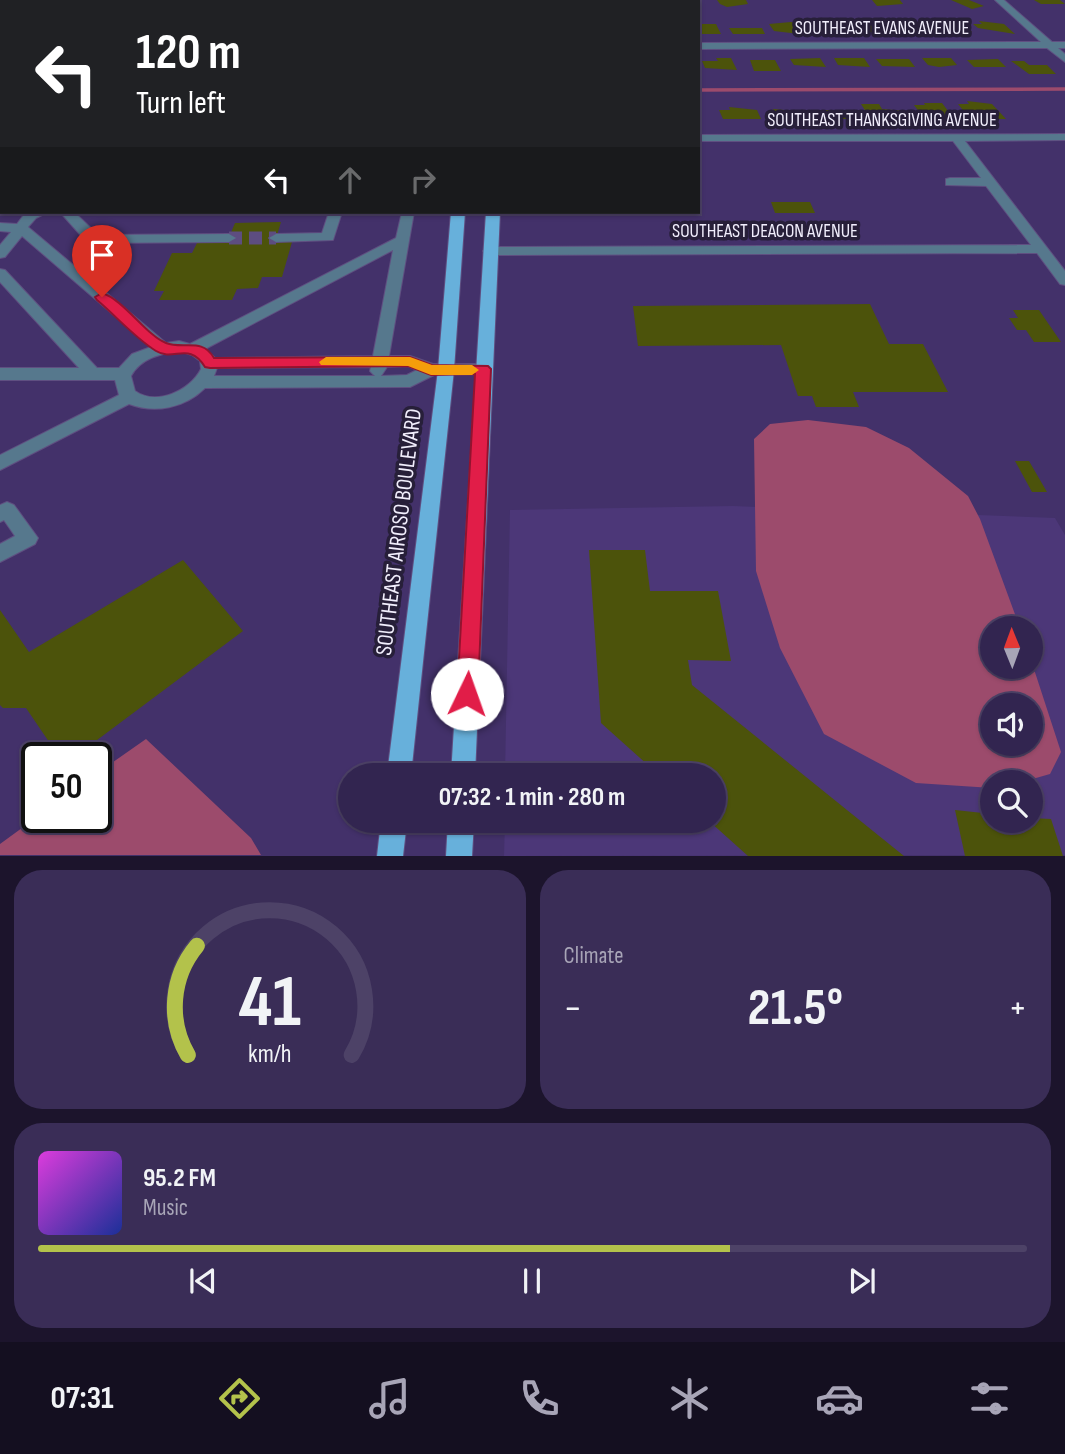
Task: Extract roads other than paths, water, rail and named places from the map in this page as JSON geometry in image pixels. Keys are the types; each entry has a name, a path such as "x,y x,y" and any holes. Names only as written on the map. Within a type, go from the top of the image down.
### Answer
{"main road":[{"name":"SOUTHEAST AIROSO BOULEVARD","path":"400,763 438,370 458,214"},
{"path":"464,763 493,214"},
{"path":"390,856 393,833"},
{"path":"459,856 460,833"}],"street":[{"path":"999,0 1065,59"},
{"name":"SOUTHEAST EVANS AVENUE","path":"700,47 1065,45"},
{"path":"956,137 1065,281"},
{"name":"SOUTHEAST THANKSGIVING AVENUE","path":"700,138 1065,137"},
{"path":"950,182 989,182"},
{"path":"0,254 31,215 35,214"},
{"path":"69,214 90,237 97,239 229,238"},
{"path":"276,238 328,237 334,214"},
{"path":"376,381 408,214"},
{"path":"0,227 21,228 162,348"},
{"path":"194,348 205,354 210,363 209,374 187,395 152,404 129,397 121,385 123,374 139,359 162,348 194,348 402,240"},
{"name":"SOUTHEAST DEACON AVENUE","path":"490,251 1040,249"},
{"path":"0,273 93,374"},
{"path":"210,363 410,361 438,370"},
{"path":"300,381 305,362"},
{"path":"235,382 241,363"},
{"path":"203,382 410,380 438,370 483,369"},
{"path":"0,374 123,374"},
{"path":"0,463 129,397"},
{"path":"0,514 7,510 27,538 0,554"}],"waterway":[{"path":"700,90 1065,89"}],"tunnel":[{"path":"229,238 276,238"}]}
